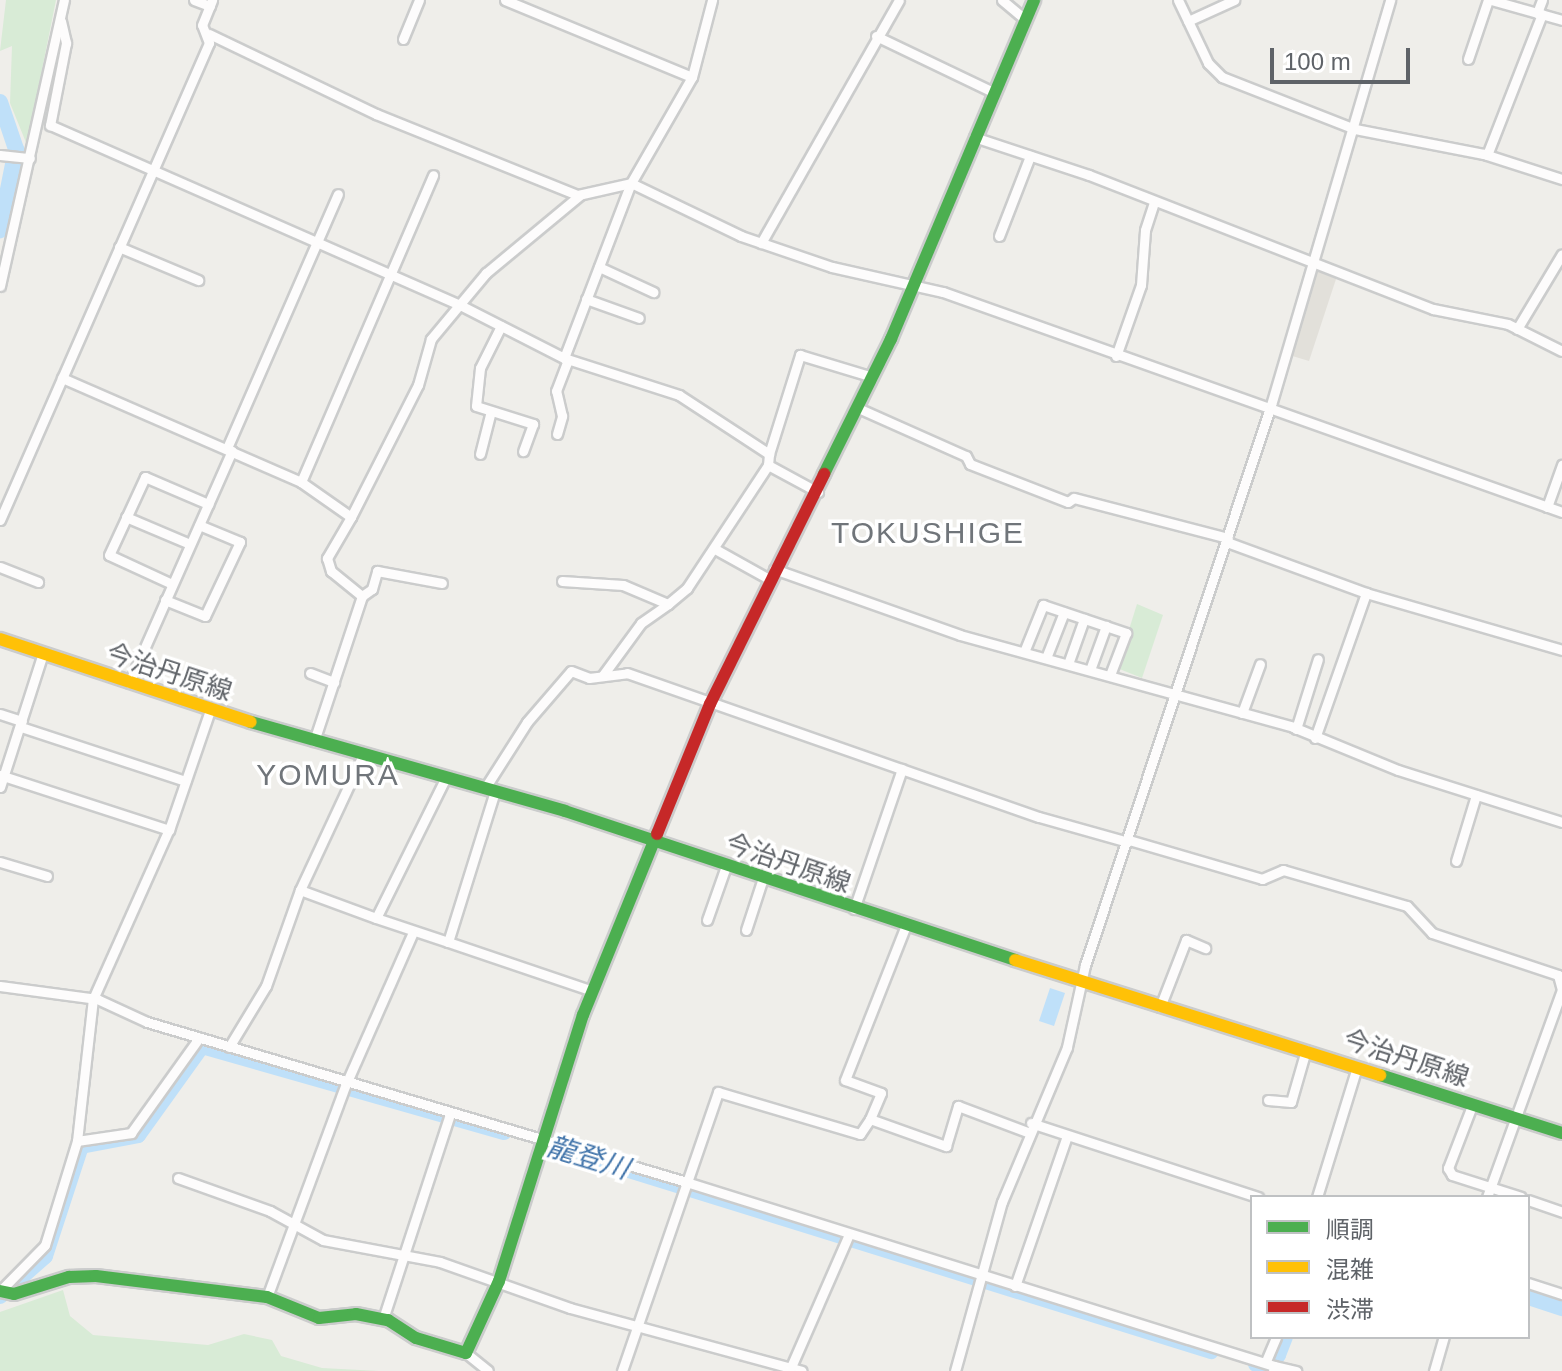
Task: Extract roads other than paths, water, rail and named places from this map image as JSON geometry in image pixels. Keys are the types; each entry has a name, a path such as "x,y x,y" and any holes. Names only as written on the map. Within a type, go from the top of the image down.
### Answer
{"street":[{"path":"0,286 64,0"},
{"path":"194,0 211,3 202,25 209,34 376,114 580,195"},
{"path":"403,39 419,0"},
{"path":"505,0 692,77"},
{"path":"557,434 562,416 556,391 586,299 631,183 692,77 712,0"},
{"path":"761,243 899,0"},
{"path":"1002,0 1025,19"},
{"path":"466,1353 499,1281 593,991 710,704 771,574 818,492 915,287 974,137 1034,0"},
{"path":"1178,0 1208,63 1222,77 1355,129 1487,155 1562,179"},
{"path":"1188,21 1234,0"},
{"path":"955,1371 1002,1202 1029,1127 1067,1047 1082,983 1271,405 1355,129 1390,0"},
{"path":"1468,59 1490,0 1562,20"},
{"path":"1487,155 1542,0"},
{"path":"61,21 66,43 50,125 390,273 566,359 679,395 769,454"},
{"path":"0,520 209,34"},
{"path":"876,36 993,92"},
{"path":"974,137 1315,261 1433,309 1517,329 1562,351"},
{"path":"0,155 29,158"},
{"path":"999,236 1030,156"},
{"path":"301,482 433,175"},
{"path":"362,596 331,571 327,558 418,385 431,339 486,273 580,195 631,183 761,243 915,287 1271,405 1562,512"},
{"path":"129,683 338,194"},
{"path":"1116,356 1141,285 1145,230 1154,202"},
{"path":"119,247 198,280"},
{"path":"1517,329 1562,254"},
{"path":"599,267 653,292"},
{"path":"586,299 639,318"},
{"path":"501,326 475,387 476,406 533,424 523,451"},
{"path":"601,678 641,623 687,588 768,465 800,355 873,377"},
{"path":"62,378 301,482 351,517"},
{"path":"858,408 966,456 970,464 1068,502 1074,498 1227,540 1366,593 1562,650"},
{"path":"480,454 491,411"},
{"path":"768,465 818,492"},
{"path":"1547,507 1562,465"},
{"path":"172,584 109,557 126,517 145,477 208,504"},
{"path":"126,517 190,544"},
{"path":"165,600 205,616 240,542 199,525"},
{"path":"715,549 771,574 1024,652 1296,729 1476,795 1562,822"},
{"path":"0,567 38,582"},
{"path":"314,741 362,596 372,589 377,571 442,583"},
{"path":"562,581 623,585 668,604"},
{"path":"1315,738 1366,593"},
{"path":"1024,652 1043,605 1126,633 1110,675"},
{"path":"1046,658 1064,612"},
{"path":"1068,664 1084,619"},
{"path":"1090,670 1106,626"},
{"name":"今治丹原線","path":"0,639 210,710 446,777 654,841 1082,983 1306,1050 1562,1133"},
{"path":"0,787 43,653"},
{"path":"1296,729 1318,659"},
{"path":"1242,713 1260,664"},
{"path":"448,942 490,790 527,722 571,671 601,678 645,675 710,704 1129,841 1262,879 1283,870 1407,906 1432,933 1558,975 1562,990 1488,1195"},
{"path":"310,673 334,682"},
{"path":"0,1291 45,1245 77,1141 93,999 169,830 210,710"},
{"path":"0,714 185,781"},
{"path":"229,1047 266,986 300,890 364,753"},
{"path":"854,909 902,769"},
{"path":"2,776 169,830"},
{"path":"376,918 446,777"},
{"path":"1456,861 1476,795"},
{"path":"0,862 47,876"},
{"path":"707,920 726,866"},
{"path":"746,930 763,878"},
{"path":"300,890 413,932 593,991"},
{"path":"622,1371 640,1327 718,1092 860,1134 870,1119 881,1093 845,1080 906,925"},
{"path":"267,1297 346,1084 413,932"},
{"path":"1160,1007 1186,940 1205,948"},
{"path":"0,986 93,999 199,1038 346,1084 686,1182 1271,1366 1296,1371"},
{"path":"77,1141 131,1133 199,1038"},
{"path":"1268,1100 1291,1102 1306,1050"},
{"path":"1318,1195 1357,1067"},
{"path":"1473,1103 1448,1168 1452,1175 1516,1195"},
{"path":"870,1119 946,1146 958,1106 1067,1136 1252,1195"},
{"path":"383,1319 450,1115"},
{"path":"1015,1286 1067,1136"},
{"path":"178,1178 270,1211 323,1240 406,1252 640,1327 802,1371"},
{"path":"1530,1201 1562,1212"},
{"path":"791,1367 849,1234"},
{"path":"0,1291 14,1294 69,1277 96,1276 267,1297 319,1318 356,1314 383,1319 416,1338 466,1353 488,1371"},
{"path":"1530,1284 1562,1294"},
{"path":"1271,1366 1276,1339"},
{"path":"1434,1371 1443,1339"}],"water":[{"path":"1050,988 1065,993 1054,1026 1039,1021"}],"waterway":[{"path":"0,102 16,149 0,230"},
{"name":"龍登川","path":"0,1296 45,1256 81,1146 138,1135 202,1046 504,1132"},
{"name":"龍登川","path":"584,1156 1211,1351"},
{"name":"龍登川","path":"1530,1298 1562,1308"},
{"name":"龍登川","path":"1256,1364 1266,1367 1278,1355 1284,1339"}],"district":[{"name":"TOKUSHIGE","path":"928,533"},
{"name":"YOMURA","path":"328,775"}]}
